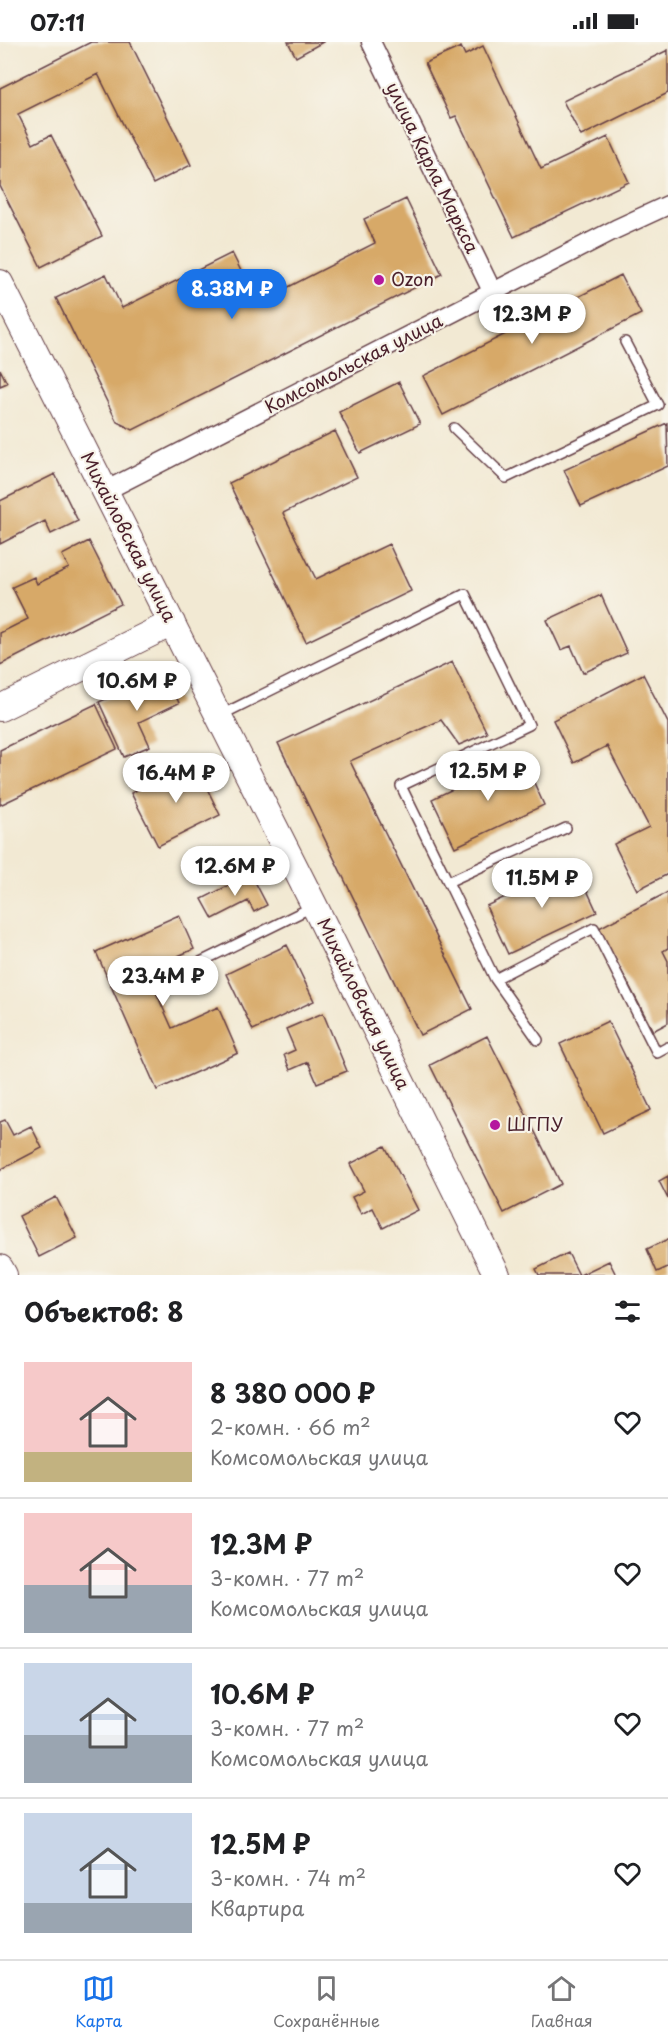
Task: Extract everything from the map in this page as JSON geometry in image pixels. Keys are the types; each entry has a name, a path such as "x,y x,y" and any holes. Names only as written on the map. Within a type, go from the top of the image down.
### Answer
{"main road":[{"name":"Михайловская улица","path":"0,283 314,905 497,1275"},
{"path":"0,708 172,623"},
{"path":"0,1268 4,1275"}],"street":[{"name":"улица Карла Маркса","path":"371,42 493,293"},
{"name":"Комсомольская улица","path":"105,491 616,229 668,205"}],"lane":[{"path":"454,428 506,478 658,405 625,342"},
{"path":"219,716 465,594 529,725 401,786 495,979 538,1040"},
{"path":"448,882 566,828"},
{"path":"166,980 314,905"},
{"path":"495,979 594,928 657,1053 668,1047"}],"building":[{"path":"91,42 130,42 191,165 153,184 98,74 18,114 33,144 51,135 102,236 41,267 0,186 0,88"},
{"path":"288,42 323,42 296,57"},
{"path":"483,46 541,169 608,137 629,182 514,237 456,116 451,118 425,63 461,47 465,55"},
{"path":"668,50 668,93 581,136 563,101"},
{"path":"406,199 442,274 133,430 117,422 56,298 106,274 122,308 232,253 257,303 375,243 364,219"},
{"path":"621,275 641,314 443,415 423,376"},
{"path":"0,369 7,383 0,386"},
{"path":"399,382 420,424 360,453 339,412"},
{"path":"667,423 668,466 581,506 564,470"},
{"path":"335,431 357,477 283,513 316,579 389,544 411,591 306,642 229,483"},
{"path":"55,474 78,521 51,534 45,521 0,544 0,501"},
{"path":"89,541 121,604 0,665 0,633 28,619 12,587 34,577 37,584 69,568 62,555"},
{"path":"601,595 627,653 583,673 571,646 561,650 547,620"},
{"path":"452,662 487,733 459,745 441,720 350,761 472,1009 420,1035 278,743"},
{"path":"643,674 668,723 668,874 637,890 614,844 649,827 607,746 574,763 553,720"},
{"path":"151,678 168,679 179,703 139,722 150,746 124,757 99,702"},
{"path":"96,704 117,749 0,805 0,750"},
{"path":"522,756 544,805 455,847 432,799"},
{"path":"194,762 220,815 158,846 131,793"},
{"path":"575,864 597,912 508,954 486,906"},
{"path":"251,874 267,905 254,912 248,901 213,919 202,899"},
{"path":"668,892 668,948 663,951 668,961 668,1023 653,1031 599,928"},
{"path":"179,915 194,949 146,970 172,1028 218,1007 238,1053 157,1090 96,952"},
{"path":"287,945 314,1001 253,1030 226,974"},
{"path":"323,1013 347,1071 317,1083 308,1062 290,1070 284,1055 295,1050 286,1029"},
{"path":"608,1021 651,1110 603,1133 560,1044"},
{"name":"ШГПУ","path":"487,1036 561,1184 504,1213 430,1065"},
{"path":"5,1120 13,1135 31,1126 42,1148 0,1170 0,1122"},
{"path":"385,1146 418,1210 383,1228 373,1208 361,1214 352,1197 364,1191 350,1164"},
{"path":"668,1176 668,1199 659,1181"},
{"path":"56,1197 77,1238 39,1257 19,1216"},
{"path":"668,1239 668,1267 657,1272 647,1249"},
{"path":"568,1253 579,1275 539,1275 536,1269"},
{"path":"609,1261 616,1275 580,1275"}],"place":[{"name":"Ozon","path":"379,280"},
{"name":"ШГПУ","path":"495,1125"}]}
